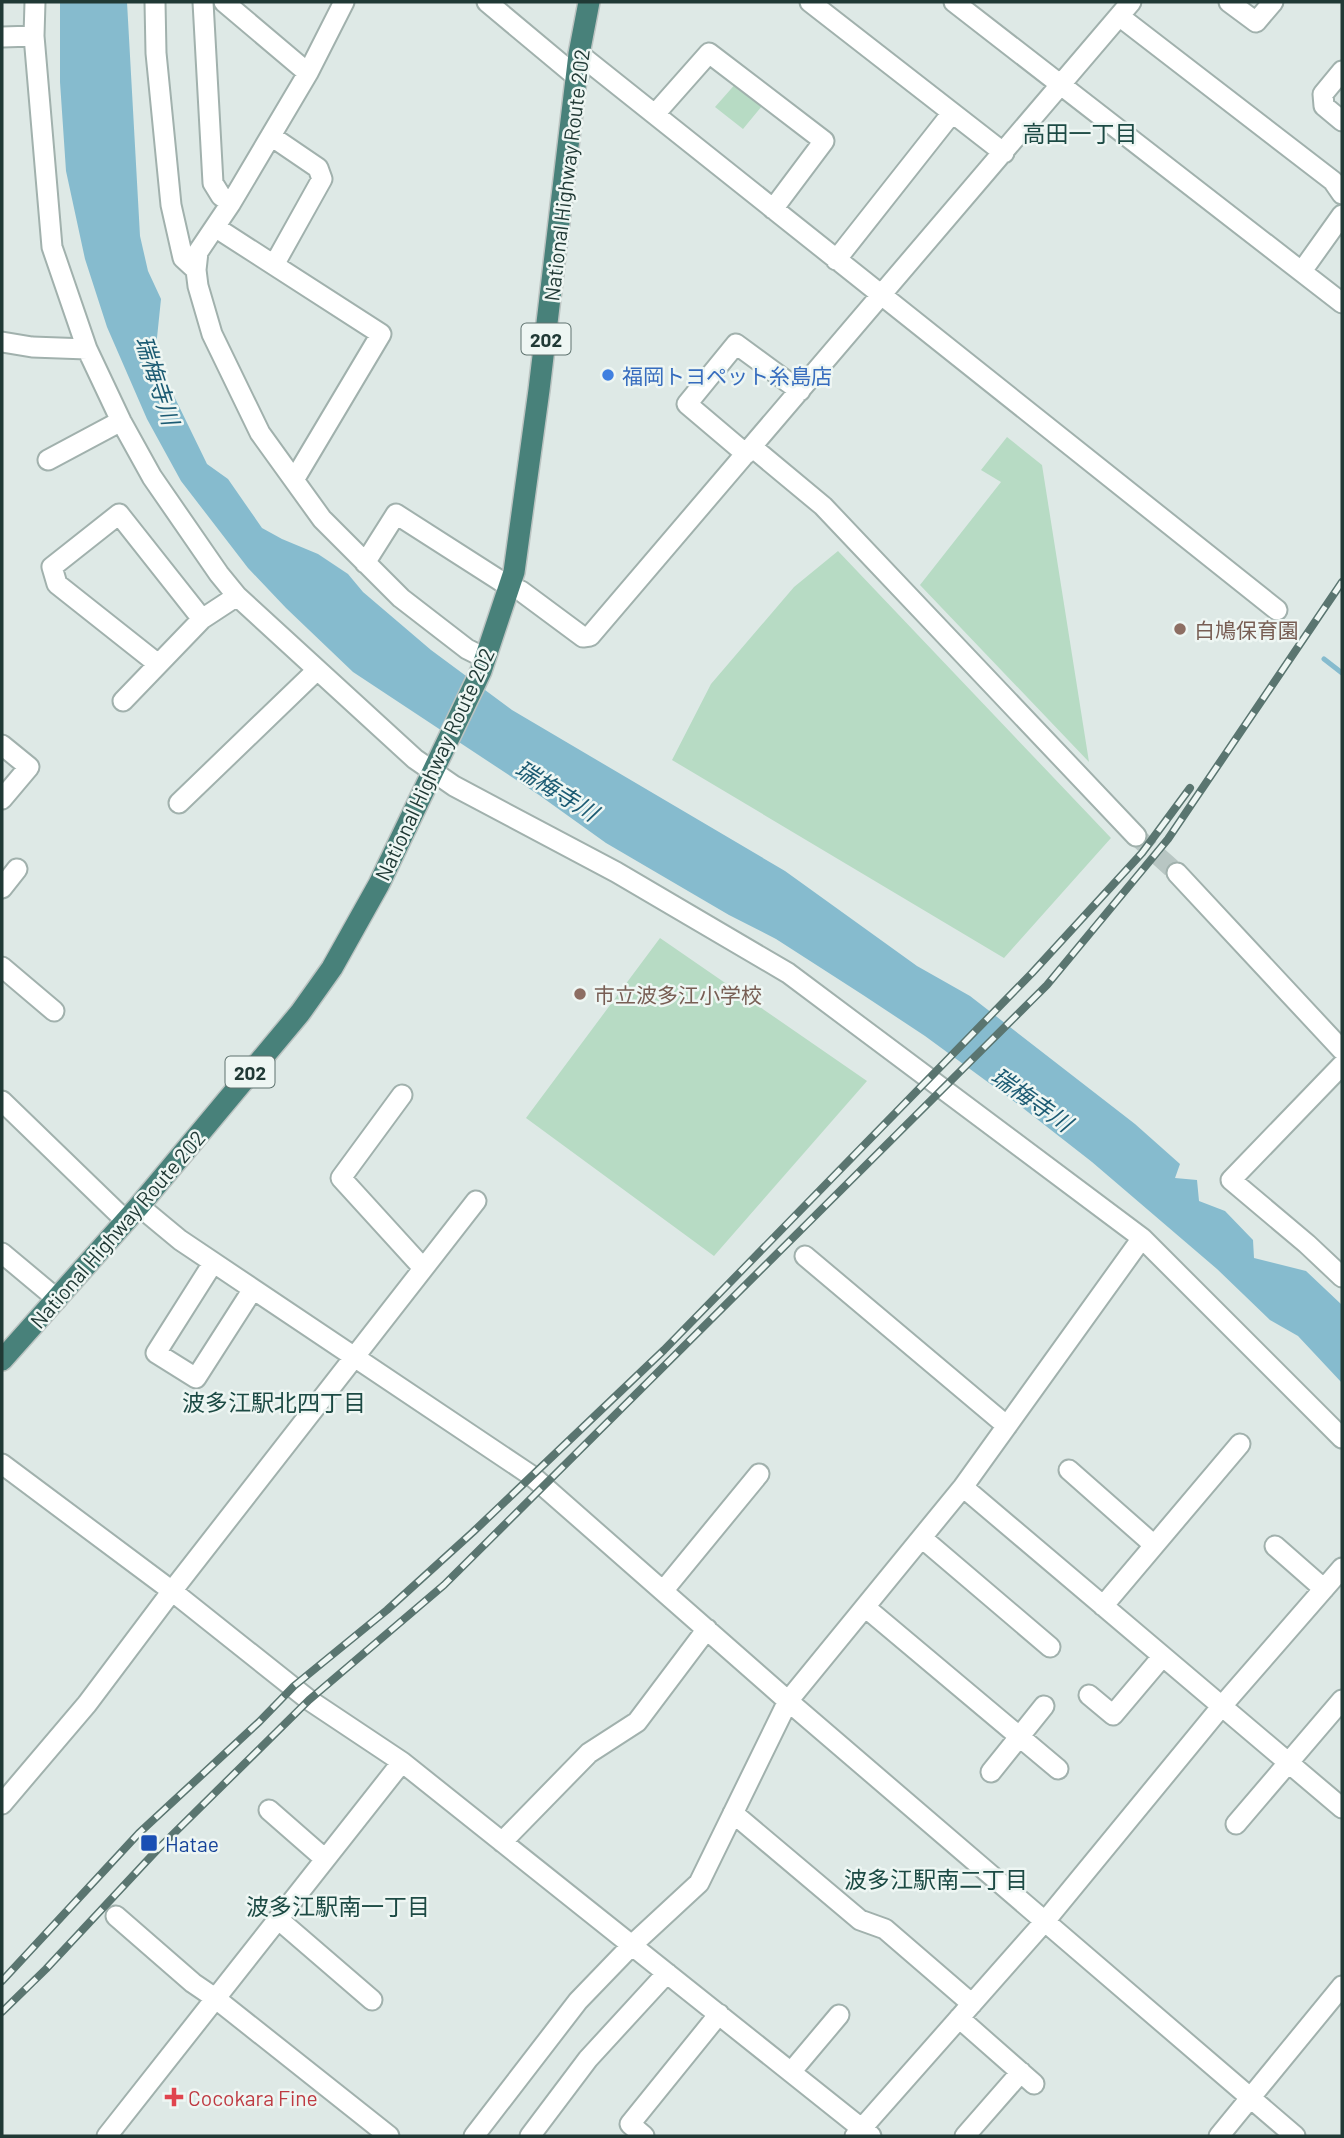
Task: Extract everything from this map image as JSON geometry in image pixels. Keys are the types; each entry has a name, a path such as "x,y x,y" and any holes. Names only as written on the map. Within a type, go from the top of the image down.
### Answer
{"highway":[{"name":"National Highway Route 202","path":"2,1360 132,1214 300,1013 332,968 379,884 446,748 483,665 510,587 541,377 579,54 589,2"}],"street":[{"path":"35,2 34,36 52,247 87,349 121,421 152,477 237,596 415,759 454,786 616,872 788,973 1142,1238 1342,1438"},
{"path":"155,2 156,53 171,205 183,258 196,270"},
{"path":"204,2 213,183 221,196 231,203"},
{"path":"224,2 308,73"},
{"path":"344,2 308,73 231,203 198,252 196,270 212,334 235,384 260,433 322,519 401,598 467,649 483,665"},
{"path":"487,2 578,78"},
{"path":"810,2 1004,153"},
{"path":"954,2 1342,303"},
{"path":"1229,2 1256,22 1273,2"},
{"path":"365,563 396,514 510,587 521,591 583,637 590,636 1125,9 1333,181 1342,194"},
{"path":"2,37 34,36"},
{"path":"655,114 709,53 824,141 773,209"},
{"path":"579,54 1277,610"},
{"path":"1342,71 1323,94 1324,106 1342,121"},
{"path":"836,260 952,113"},
{"path":"271,136 318,168 322,179 274,265"},
{"path":"1302,271 1342,215"},
{"path":"215,227 381,334 294,480"},
{"path":"2,342 87,349"},
{"path":"800,391 736,344 687,404 823,506 1136,836"},
{"path":"48,460 121,421"},
{"path":"158,664 57,584 52,567 119,514 202,618"},
{"path":"123,701 202,618 237,596"},
{"path":"179,803 316,671"},
{"path":"2,744 29,768 2,799"},
{"path":"2,888 17,869"},
{"path":"1177,873 1342,1050"},
{"path":"2,967 54,1011"},
{"path":"1342,1065 1231,1180 1307,1244 1342,1278"},
{"path":"402,1096 341,1178 423,1268"},
{"path":"2,1101 132,1214 180,1240 524,1470 788,1701 1295,2136"},
{"path":"2,1804 87,1704 476,1201"},
{"path":"478,2135 578,2001 632,1945 699,1883 788,1701 963,1487 1142,1238"},
{"path":"2,1253 57,1298"},
{"path":"805,1255 1007,1426"},
{"path":"213,1263 156,1353 195,1378 253,1289"},
{"path":"1102,1606 1240,1444"},
{"path":"2,1464 172,1591 309,1700 402,1762 791,2072 863,2134 1046,1920 1221,1707 1335,1581 1275,1546"},
{"path":"1069,1470 1154,1545"},
{"path":"663,1591 760,1474"},
{"path":"963,1487 1342,1808"},
{"path":"922,1538 1050,1647"},
{"path":"865,1607 1058,1769"},
{"path":"502,1842 589,1753 637,1722 707,1629"},
{"path":"1089,1695 1113,1715 1162,1657"},
{"path":"1236,1824 1342,1700"},
{"path":"991,1772 1044,1706"},
{"path":"107,2136 402,1762"},
{"path":"269,1810 325,1860"},
{"path":"733,1813 860,1920 885,1929 1027,2078 965,2136"},
{"path":"116,1916 193,1983 389,2136"},
{"path":"278,1919 372,2000"},
{"path":"530,2136 588,2059 667,1973"},
{"path":"1219,2136 1342,1986"},
{"path":"644,2136 630,2124 719,2014"},
{"path":"791,2072 839,2015"}],"green space":[{"path":"738,81 766,101 743,129 715,107"},
{"path":"1007,437 1042,465 1089,762 920,585 1001,482 981,470"},
{"path":"838,551 1111,838 1004,958 672,760 711,684 794,587"},
{"path":"660,938 867,1081 714,1256 526,1118"}],"water":[{"name":"瑞梅寺川","path":"60,2 127,2 140,236 148,271 161,299 155,357 207,464 228,479 262,528 318,554 348,574 363,592 431,650 512,710 785,871 917,966 970,996 1135,1124 1180,1164 1175,1178 1197,1180 1199,1201 1225,1211 1253,1240 1254,1258 1306,1271 1342,1305 1342,1383 1298,1336 1270,1320 1217,1269 1092,1162 1019,1105 925,1036 863,995 776,939 729,915 606,843 539,795 353,672 248,568 181,481 147,419 107,327 85,259 66,171 60,82"}],"waterway":[{"path":"1324,659 1342,673"}],"tunnel":[{"path":"1136,836 1177,873"}],"railway":[{"path":"2,2012 157,1850 309,1700 444,1585 1047,985 1168,839 1342,582"},
{"path":"2,1981 139,1833 294,1686 387,1610 473,1532 664,1350 1032,973 1142,853 1190,788"}],"place":[{"name":"福岡トヨペット糸島店","path":"608,375"},
{"name":"白鳩保育園","path":"1180,629"},
{"name":"市立波多江小学校","path":"580,994"},
{"name":"Hatae","path":"149,1843"},
{"name":"Cocokara Fine","path":"174,2097"}],"district":[{"name":"高田一丁目","path":"1080,133"},
{"name":"波多江駅北四丁目","path":"274,1402"},
{"name":"波多江駅南二丁目","path":"936,1879"},
{"name":"波多江駅南一丁目","path":"338,1906"}]}
